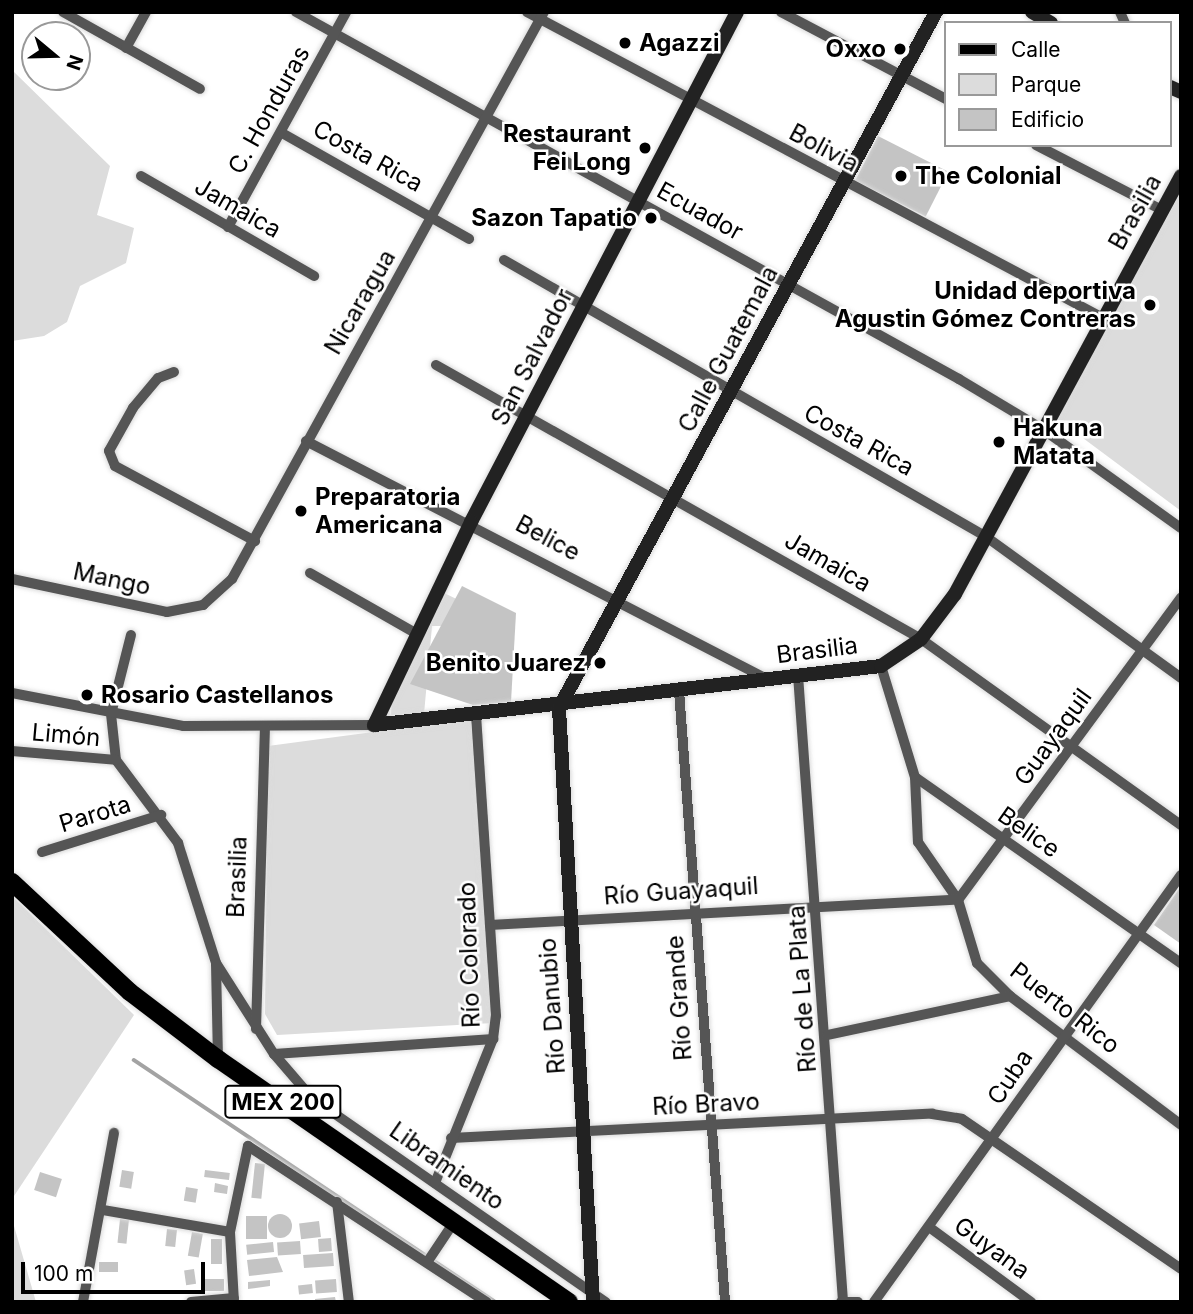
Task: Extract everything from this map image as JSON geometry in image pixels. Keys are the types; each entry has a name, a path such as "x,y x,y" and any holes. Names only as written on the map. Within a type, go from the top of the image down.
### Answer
{"main road":[{"name":"MEX 200","path":"12,882 130,992 218,1059 456,1219 569,1302"}],"street":[{"path":"63,12 200,89"},
{"path":"126,48 146,12"},
{"name":"Ecuador","path":"296,12 788,284 1044,430 1181,528"},
{"name":"C. Honduras","path":"228,227 346,12"},
{"name":"Bolivia","path":"527,12 542,16 845,183 1103,318"},
{"name":"San Salvador","path":"374,725 415,634 471,522 737,12"},
{"path":"781,12 944,98"},
{"name":"Calle Guatemala","path":"559,708 936,12"},
{"path":"1032,12 1048,21"},
{"name":"Nicaragua","path":"203,605 232,579 255,541 306,441 489,117 542,16"},
{"name":"Costa Rica","path":"282,132 434,216 470,239"},
{"path":"1040,147 1162,210"},
{"name":"Jamaica","path":"141,176 314,276"},
{"name":"Brasilia","path":"12,693 183,726 374,725 559,708 881,666 921,639 985,536 1181,176"},
{"name":"Costa Rica","path":"504,260 730,394 985,536 1181,678"},
{"name":"Jamaica","path":"436,365 921,639 1181,825"},
{"path":"174,372 158,378 133,408 110,451 115,466 255,541"},
{"name":"Belice","path":"306,441 471,522 767,679"},
{"path":"310,573 415,634"},
{"name":"Mango","path":"12,579 167,612 203,605"},
{"name":"Guayaquil","path":"958,900 1005,840 1181,597"},
{"path":"131,635 111,714 116,760 161,815 178,843 216,963 256,1029"},
{"path":"881,666 915,777"},
{"name":"Río de La Plata","path":"798,675 833,1118 842,1301"},
{"name":"Río Grande","path":"679,691 709,1125 725,1302"},
{"name":"Río Danubio","path":"559,708 592,1297"},
{"name":"Río Colorado","path":"435,1182 493,1039 491,925 476,715"},
{"name":"Brasilia","path":"256,1029 265,727"},
{"name":"Limón","path":"12,751 116,760"},
{"name":"Belice","path":"915,777 1181,963"},
{"name":"Puerto Rico","path":"915,777 918,842 958,900 977,963 1010,996 1181,1125"},
{"name":"Parota","path":"42,852 161,815"},
{"name":"Cuba","path":"874,1302 1181,875"},
{"name":"Río Guayaquil","path":"491,925 817,903 958,900"},
{"path":"216,963 218,1059"},
{"path":"827,1035 1010,996"},
{"name":"Libramiento","path":"256,1029 313,1098 435,1182 592,1297 606,1302"},
{"path":"274,1054 493,1039"},
{"name":"Río Bravo","path":"451,1138 833,1118 962,1118 994,1137"},
{"path":"83,1302 103,1210 114,1133"},
{"path":"994,1137 1181,1269"},
{"path":"191,1302 234,1300 230,1232 248,1146 429,1260 470,1296 486,1302"},
{"path":"337,1202 349,1302"},
{"path":"103,1210 230,1232"},
{"path":"429,1260 456,1219"},
{"name":"Guyana","path":"929,1227 1031,1302"},
{"path":"842,1301 858,1302"}],"green space":[{"path":"12,70 21,79 21,91 33,91 110,166 97,215 134,228 126,263 80,286 67,322 44,336 12,341"},
{"name":"Unidad deportiva Agustin Gómez Contreras","path":"1181,192 1181,511 1056,418"},
{"path":"444,593 469,605 463,626 432,626 424,714 391,715 392,694"},
{"path":"471,719 493,1023 277,1035 265,1014 268,746"},
{"path":"12,896 134,1015 12,1199"},
{"path":"12,1219 36,1302 12,1302"}],"building":[{"name":"The Colonial","path":"878,136 948,172 926,216 855,181"},
{"path":"462,586 516,613 511,702 473,705 410,684"},
{"path":"1181,886 1181,944 1154,925"},
{"path":"255,1163 265,1164 261,1199 251,1198"},
{"path":"122,1170 134,1172 131,1189 119,1187"},
{"path":"205,1170 230,1173 229,1180 204,1177"},
{"path":"40,1172 62,1179 56,1197 34,1190"},
{"path":"215,1183 228,1186 227,1194 214,1192"},
{"path":"186,1187 198,1189 196,1203 184,1201"},
{"path":"280,1214 288,1218 292,1226 288,1234 280,1238 272,1234 268,1226 272,1218"},
{"path":"246,1216 267,1216 267,1239 246,1239"},
{"path":"120,1219 129,1220 126,1244 117,1243"},
{"path":"319,1221 321,1237 301,1239 299,1223"},
{"path":"167,1229 177,1230 175,1247 165,1246"},
{"path":"192,1232 203,1234 199,1258 188,1256"},
{"path":"331,1238 332,1251 319,1252 318,1239"},
{"path":"211,1239 222,1239 222,1264 211,1264"},
{"path":"300,1241 301,1254 278,1256 277,1243"},
{"path":"273,1242 274,1252 247,1255 246,1245"},
{"path":"333,1253 334,1266 304,1268 303,1255"},
{"path":"277,1257 283,1272 249,1276 247,1260"},
{"path":"99,1262 118,1262 118,1272 99,1272"},
{"path":"194,1269 196,1284 186,1285 184,1270"},
{"path":"201,1279 224,1279 224,1291 201,1291"},
{"path":"336,1279 337,1292 316,1293 315,1280"},
{"path":"270,1280 270,1286 248,1289 248,1282"},
{"path":"312,1284 313,1293 299,1294 298,1285"},
{"path":"335,1297 336,1302 315,1302 315,1299"}],"waterway":[{"path":"134,1060 496,1302"}],"place":[{"name":"Agazzi","path":"625,43"},
{"name":"Oxxo","path":"900,49"},
{"name":"Restaurant Fei Long","path":"645,148"},
{"name":"The Colonial","path":"901,176"},
{"name":"Sazon Tapatio","path":"651,218"},
{"name":"Unidad deportiva Agustin Gómez Contreras","path":"1150,305"},
{"name":"Hakuna Matata","path":"999,442"},
{"name":"Preparatoria Americana","path":"301,511"},
{"name":"Benito Juarez","path":"600,663"},
{"name":"Rosario Castellanos","path":"87,695"}]}
